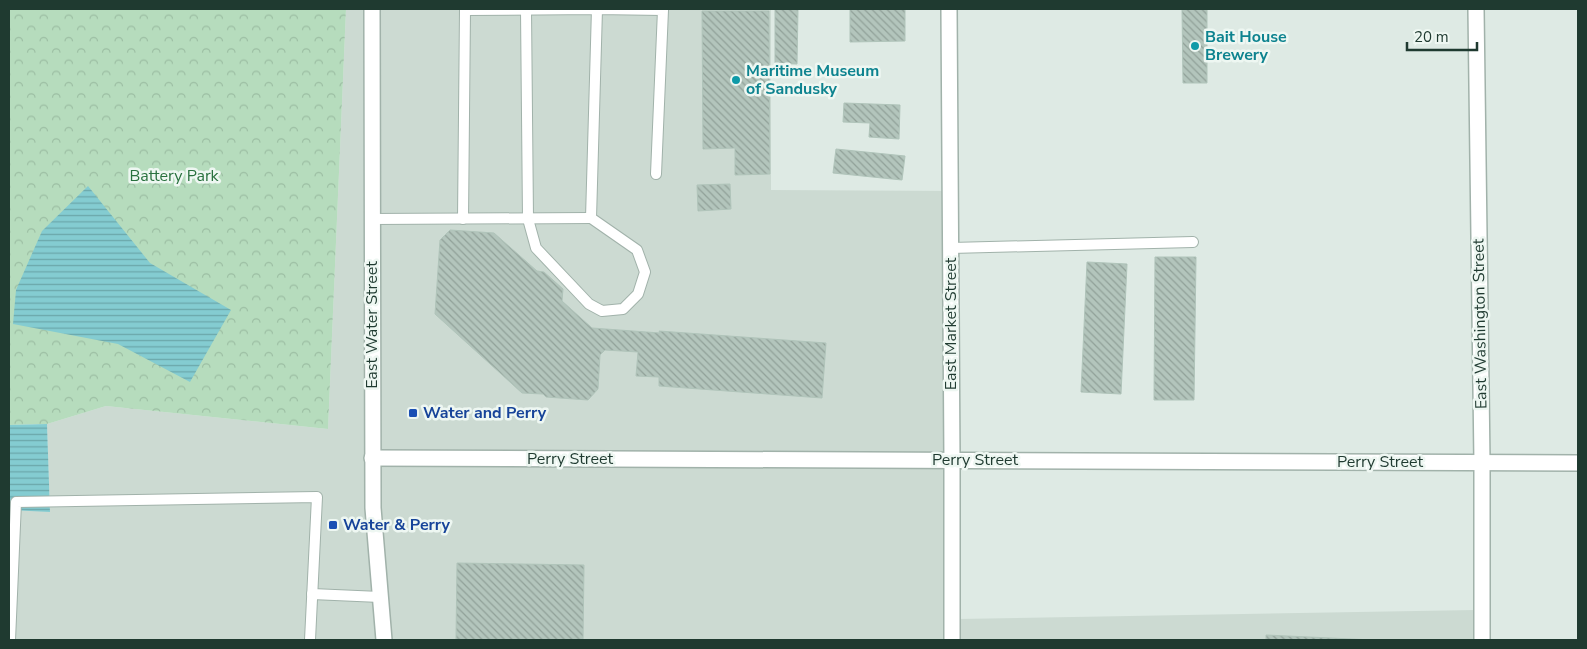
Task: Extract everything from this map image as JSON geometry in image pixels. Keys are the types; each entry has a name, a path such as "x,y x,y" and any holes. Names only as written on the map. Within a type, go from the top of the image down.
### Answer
{"street":[{"name":"East Water Street","path":"372,9 372,458 373,508 384,640"},
{"name":"East Market Street","path":"949,9 952,640"},
{"name":"East Washington Street","path":"1476,9 1482,462 1482,640"},
{"name":"Perry Street","path":"372,458 1578,463"}],"lane":[{"path":"591,218 597,9"},
{"path":"463,219 465,10 663,10 656,174"},
{"path":"372,219 463,219 528,218 591,218 637,250 645,272 638,294 623,309 602,311 589,304 536,248 528,218 526,10"},
{"path":"950,248 1193,242"},
{"path":"10,640 16,502 317,497 310,640"},
{"path":"312,594 380,597"}],"shaded area":[{"path":"346,9 771,9 771,190 958,191 958,619 1475,610 1475,640 9,640 9,510 50,511 47,424 106,406 328,429"}],"green space":[{"name":"Battery Park","path":"9,9 346,9 328,429 106,406 47,424 9,425"}],"water":[{"path":"88,186 150,263 231,310 190,382 118,344 13,324 16,290 42,231"},
{"path":"47,424 50,512 9,510 9,425"}],"building":[{"path":"775,9 798,9 797,64 775,63"},
{"path":"850,9 905,9 905,41 850,42"},
{"name":"Bait House Brewery","path":"1182,9 1207,9 1207,83 1183,83"},
{"name":"Maritime Museum of Sandusky","path":"702,11 769,11 770,174 735,175 735,148 703,149"},
{"path":"844,103 900,105 899,139 869,137 870,123 843,122"},
{"path":"836,149 905,156 902,180 833,173"},
{"path":"730,184 731,209 698,211 697,185"},
{"path":"450,230 494,233 537,271 544,272 563,289 562,301 592,328 826,343 822,398 659,386 659,377 636,376 638,352 605,350 600,355 598,389 588,400 522,393 435,314 440,240"},
{"path":"1155,257 1196,257 1194,400 1154,400"},
{"path":"1087,262 1127,264 1121,394 1081,392"},
{"path":"457,563 584,565 583,640 456,640"},
{"path":"1266,635 1373,640 1266,640"}],"place":[{"name":"Bait House Brewery","path":"1195,46"},
{"name":"Maritime Museum of Sandusky","path":"736,80"},
{"name":"Water and Perry","path":"413,413"},
{"name":"Water & Perry","path":"333,525"}]}
